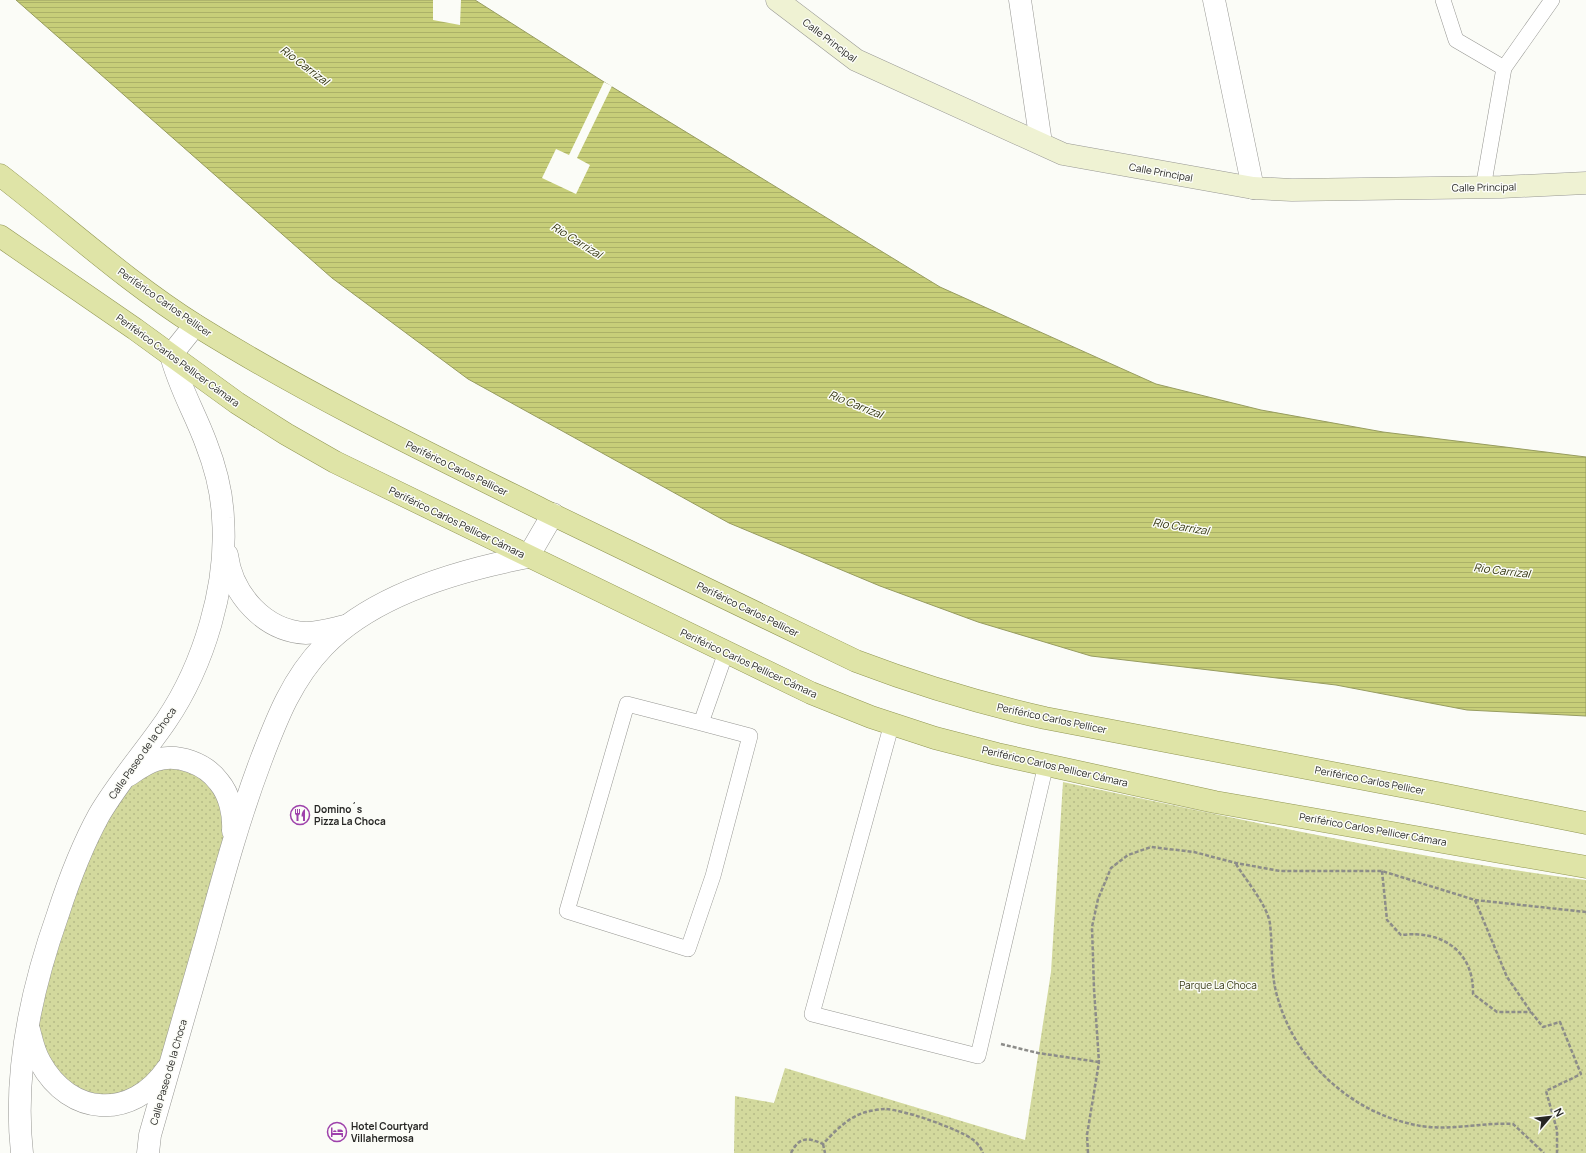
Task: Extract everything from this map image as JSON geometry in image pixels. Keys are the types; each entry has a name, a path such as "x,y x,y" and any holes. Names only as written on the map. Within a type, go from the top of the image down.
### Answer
{"main road":[{"name":"Calle Principal","path":"777,0 856,60 1063,154 1253,188 1292,190 1483,188 1586,184"},
{"name":"Periférico Carlos Pellicer","path":"0,175 101,257 195,325 387,434 856,661 917,684 983,704 1045,718 1586,823"},
{"name":"Periférico Carlos Pellicer Cámara","path":"0,236 171,355 236,403 304,445 335,462 528,557 811,693 935,738 1215,802 1586,867"}],"street":[{"path":"1020,0 1041,144"},
{"path":"1214,0 1253,188"},
{"path":"171,355 195,325"},
{"name":"Calle Paseo de la Choca","path":"22,1153 20,1132 20,1080 28,1027 40,967 64,895 87,840 99,816 122,780 166,720 182,694 199,658 217,597 222,557 223,518 220,493 207,444 182,390 171,355"},
{"path":"528,557 553,514"},
{"path":"223,518 229,568 234,582 243,597 264,618 278,626 305,633 318,632 352,624"},
{"name":"Calle Paseo de la Choca","path":"148,1153 150,1135 233,842 246,800 288,695 304,670 321,649 336,635 377,607 403,594 441,579 486,565 528,557"},
{"path":"122,780 140,767 157,760 174,758 189,761 207,770 220,782 234,816 233,842"},
{"path":"28,1027 40,1063 61,1088 82,1102 98,1106 118,1105 140,1096 160,1079 171,1063"}],"lane":[{"path":"1442,0 1456,40 1504,68"},
{"path":"1483,188 1504,68 1552,0"},
{"path":"701,723 726,652"},
{"path":"627,704 701,723 750,736 713,876 688,949 566,911 627,704"},
{"path":"892,723 812,1014 978,1056 1046,764"}],"path":[{"path":"1088,1153 1087,1135 1099,1062 1094,989 1092,927 1098,900 1110,868 1128,855 1151,847 1194,852 1236,863 1280,871 1382,871 1475,900 1586,912"},
{"path":"1236,863 1263,907 1270,922 1271,964 1278,999 1294,1037 1319,1072 1350,1097 1385,1116 1417,1126 1452,1127 1513,1124 1544,1153"},
{"path":"1382,871 1387,920 1402,935 1428,934 1452,945 1462,955 1470,970 1473,980 1473,994 1497,1012 1531,1012"},
{"path":"1475,900 1507,977 1543,1027 1560,1022 1580,1074 1546,1091 1557,1130 1557,1153"},
{"path":"981,1040 1038,1053 1099,1062"},
{"path":"823,1144 841,1125 853,1118 869,1111 886,1109 927,1119 958,1131 974,1139 983,1153"},
{"path":"791,1153 795,1145 802,1140 813,1139 823,1144"},
{"path":"823,1144 825,1153"}],"green space":[{"path":"189,761 234,816 160,1079 98,1106 40,1063 37,985 122,780"},
{"name":"Parque La Choca","path":"1063,782 1389,849 1520,871 1586,880 1586,1153 734,1153 735,1096 774,1103 785,1068 1025,1140 1051,972"}],"water":[{"name":"Rio Carrizal","path":"16,0 475,0 604,82 940,287 1156,384 1261,410 1383,432 1586,457 1586,716 1467,710 1336,685 1091,656 978,622 880,586 729,523 468,379 332,278"}],"pier":[{"path":"433,0 461,0 460,25 433,20"},
{"path":"604,82 612,86 577,158 590,165 576,194 542,178 556,149 569,155"}],"place":[{"name":"Domino´s Pizza La Choca","path":"300,815"},
{"name":"Hotel Courtyard Villahermosa","path":"337,1132"}]}
